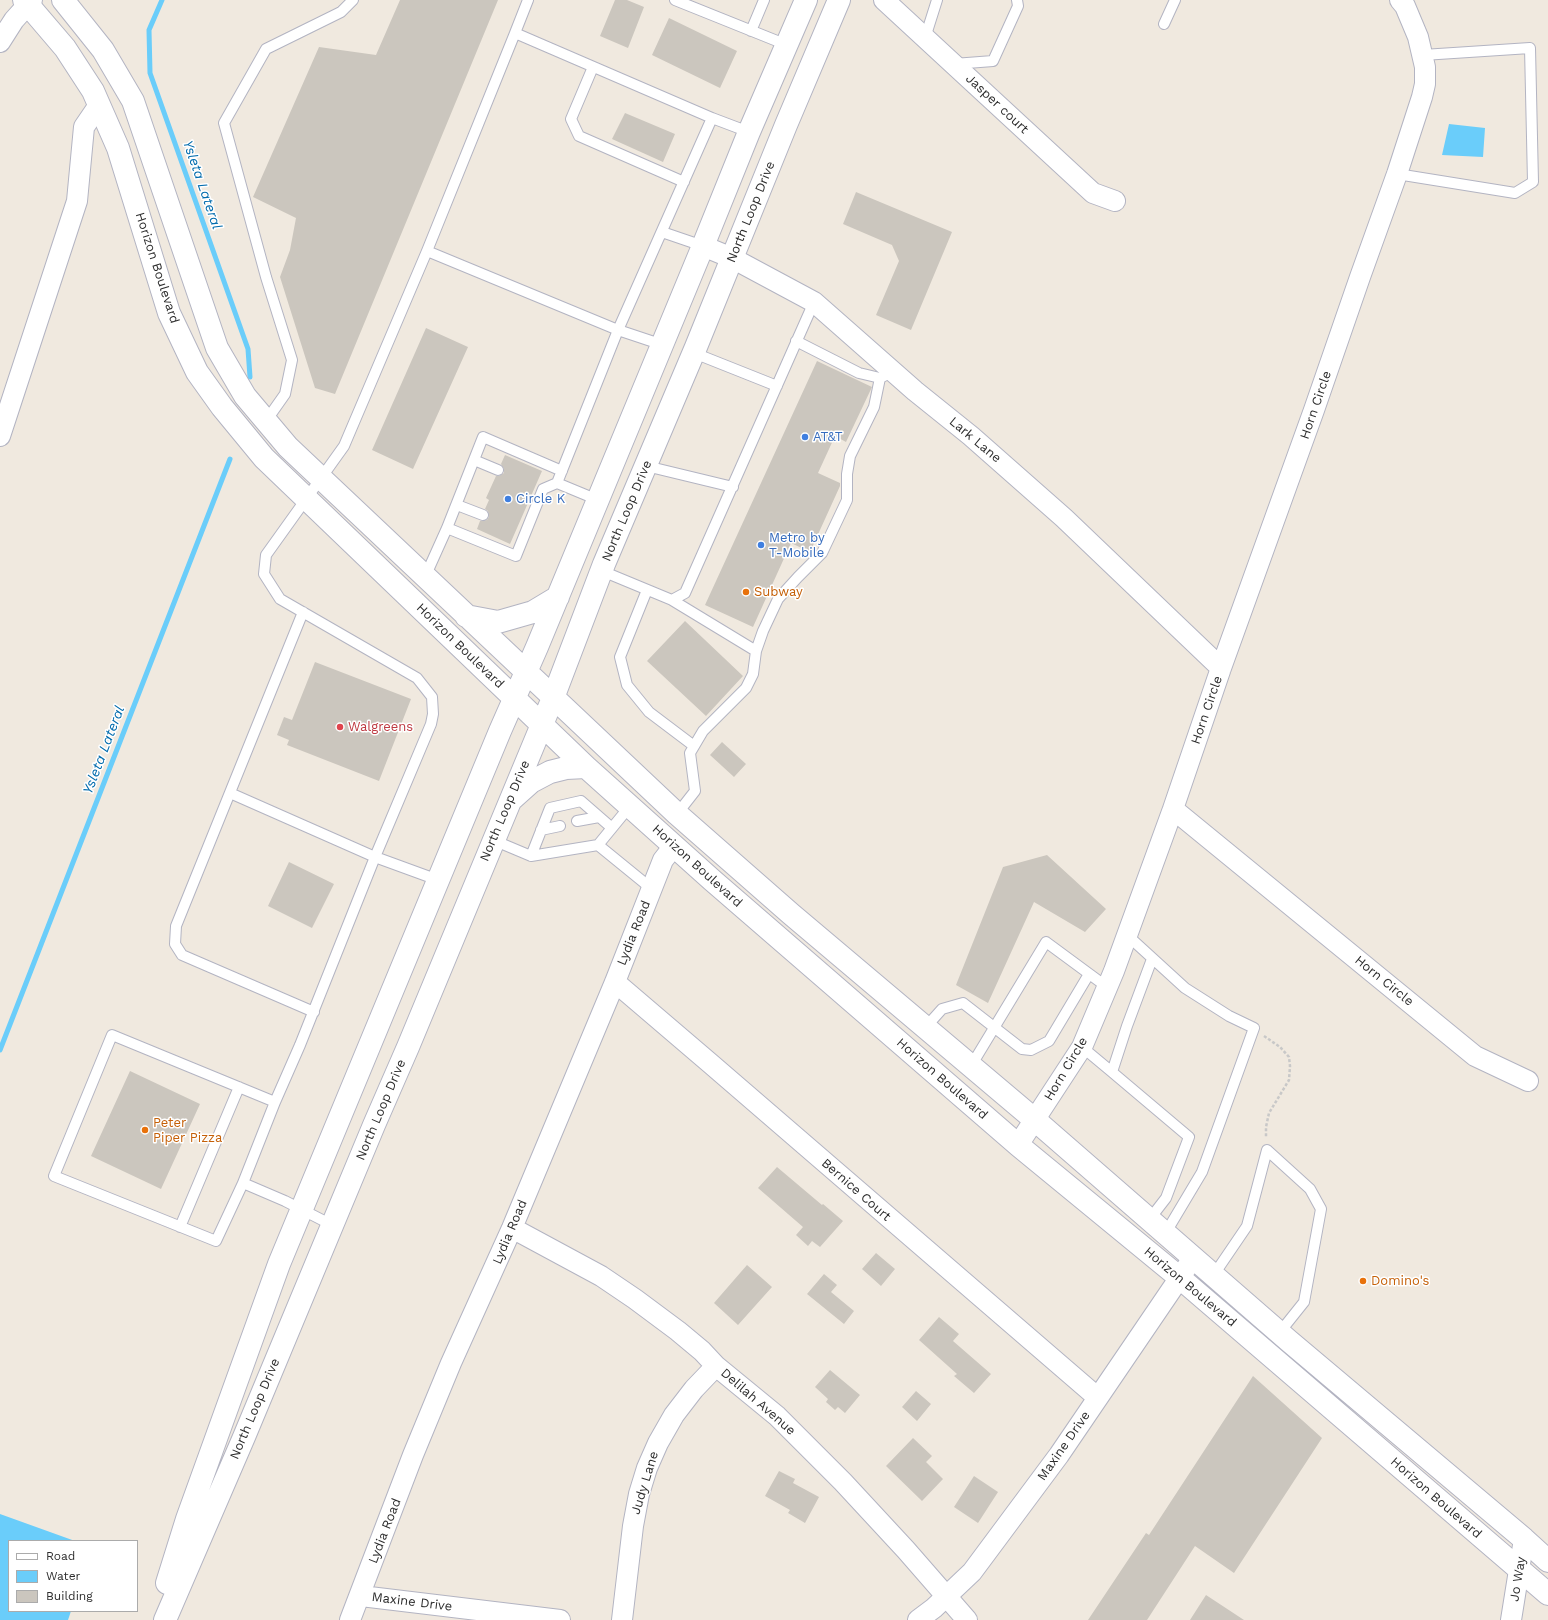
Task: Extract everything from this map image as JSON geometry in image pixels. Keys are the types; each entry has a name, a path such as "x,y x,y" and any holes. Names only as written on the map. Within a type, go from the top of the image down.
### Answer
{"main road":[{"name":"Horizon Boulevard","path":"63,0 103,50 133,101 217,348 245,396 288,448 677,814 791,914 1035,1120 1213,1276 1524,1538 1548,1561"},
{"name":"North Loop Drive","path":"156,1620 187,1519 279,1264 301,1209 514,697 526,673 558,597 704,246 749,132 788,45 806,0"},
{"name":"North Loop Drive","path":"164,1620 240,1445 408,1047 553,698 602,571 694,353 786,125 839,0"},
{"name":"Horizon Boulevard","path":"28,1 65,48 93,91 118,148 169,313 196,372 222,407 264,458 586,767 674,846 1018,1145 1180,1278 1548,1594"},
{"path":"466,616 498,622 533,612 558,597"},
{"path":"509,802 531,782 550,772 566,768 586,767"},
{"path":"908,1050 919,1052 956,1069 963,1069 971,1066"}],"street":[{"name":"Jasper court","path":"884,0 1094,193 1115,201"},
{"name":"Horn Circle","path":"1018,1145 1082,1047 1107,988 1173,809 1221,668 1397,174 1422,97 1425,67 1418,37 1400,0"},
{"path":"0,42 28,1"},
{"path":"0,436 77,201 84,127 99,105"},
{"name":"Lark Lane","path":"704,246 732,258 814,302 886,375 971,436 1064,518 1221,668"},
{"name":"Horn Circle","path":"1173,809 1476,1056 1528,1081"},
{"name":"Lydia Road","path":"350,1620 451,1362 512,1228 615,982 663,860 674,846"},
{"name":"Bernice Court","path":"615,982 1097,1397"},
{"name":"Delilah Avenue","path":"512,1228 590,1270 635,1299 678,1331 716,1366 777,1416 843,1482 948,1596 967,1620"},
{"name":"Maxine Drive","path":"918,1620 948,1596 972,1572 1059,1455 1097,1397 1194,1258"},
{"name":"Judy Lane","path":"622,1620 633,1526 639,1494 647,1468 658,1443 674,1415 694,1389 716,1366"},
{"name":"Jo Way","path":"1511,1620 1524,1538"},
{"name":"Maxine Drive","path":"360,1596 560,1620"}],"lane":[{"path":"266,421 285,394 292,360 266,277 224,124 266,49 341,12 354,0"},
{"path":"276,1102 112,1035 54,1176 216,1241 243,1183 314,1012 375,857 431,724 433,714 432,697 417,678 280,599 264,574 266,555 344,446 428,252 528,0"},
{"path":"674,0 788,45"},
{"path":"752,31 764,0"},
{"path":"925,38 937,0"},
{"path":"954,64 993,61 1018,6 1018,0"},
{"path":"1164,24 1175,0"},
{"path":"515,33 712,118 749,132"},
{"path":"1397,174 1515,193 1533,182 1530,48 1423,55"},
{"path":"593,67 571,119 579,136 684,182"},
{"path":"557,483 618,330 712,118"},
{"path":"662,232 704,246"},
{"path":"428,252 618,330 662,344"},
{"path":"672,600 685,593 814,302"},
{"path":"677,814 695,791 690,753 703,731 746,688 753,674 756,651 763,630 778,599 822,553 847,500 847,474 850,456 874,407 886,375 860,373 796,341"},
{"path":"694,353 777,386"},
{"path":"424,577 457,505 483,437 562,471"},
{"path":"474,460 498,470"},
{"path":"646,466 733,487"},
{"path":"447,528 516,556 521,529 539,488 557,483 598,500"},
{"path":"457,505 483,515"},
{"path":"602,571 672,600 756,651"},
{"path":"647,590 620,657 627,685 649,712 694,746"},
{"path":"303,612 176,926 175,944 182,955 314,1012"},
{"path":"230,793 375,857 438,880"},
{"path":"531,856 550,808 581,801 612,828"},
{"path":"493,840 531,856 598,845 630,806"},
{"path":"577,821 599,817"},
{"path":"541,830 560,826"},
{"path":"598,845 652,889"},
{"path":"1127,935 1185,988 1229,1016 1254,1028 1202,1172 1157,1227"},
{"path":"971,1066 1046,942 1107,988"},
{"path":"1112,1072 1127,1026 1152,959"},
{"path":"925,1028 942,1009 963,1004 1022,1049 1031,1050 1049,1041 1089,974"},
{"path":"1082,1047 1189,1137 1166,1198 1157,1227"},
{"path":"180,1227 238,1087"},
{"path":"1213,1276 1247,1226 1267,1150 1310,1189 1322,1208 1304,1302 1280,1332"},
{"path":"243,1183 301,1209 332,1225"}],"path":[{"path":"1254,1028 1280,1047 1289,1057 1289,1080 1269,1113 1266,1127 1267,1150"}],"water":[{"path":"1449,124 1485,128 1483,157 1442,155"},
{"path":"0,1514 72,1540 8,1540 8,1612 71,1612 68,1620 0,1620"}],"building":[{"path":"400,0 498,0 335,394 315,388 280,277 290,250 296,218 253,197 319,47 376,55"},
{"path":"615,0 627,0 644,7 628,48 600,36"},
{"path":"669,18 737,51 720,88 652,55"},
{"path":"625,113 675,134 663,162 612,139"},
{"path":"856,192 952,232 911,330 876,315 899,261 892,245 843,224"},
{"path":"426,328 468,347 413,469 372,450"},
{"path":"817,361 872,387 846,442 835,436 818,473 840,483 840,486 810,552 791,543 753,627 705,605"},
{"name":"Circle K","path":"505,455 542,471 510,544 477,529 480,521 487,520 489,517 488,511 485,509 489,500 486,498 496,476 504,473 504,469 501,464"},
{"path":"685,621 743,676 706,716 647,661"},
{"name":"Walgreens","path":"315,662 411,699 379,781 287,745 289,740 277,735 284,717 292,720"},
{"path":"722,742 746,764 734,777 710,755"},
{"path":"1047,855 1106,909 1085,932 1034,902 988,1003 956,985 1003,867"},
{"path":"289,862 334,884 312,928 268,906"},
{"name":"Peter Piper Pizza","path":"130,1071 200,1104 161,1189 91,1156"},
{"path":"777,1167 843,1221 820,1247 812,1241 808,1246 796,1235 803,1227 758,1188"},
{"path":"876,1253 895,1269 881,1286 862,1269"},
{"path":"747,1265 772,1287 738,1325 714,1303"},
{"path":"824,1274 837,1285 831,1292 854,1311 844,1324 807,1294"},
{"path":"939,1317 959,1334 953,1341 991,1374 974,1393 954,1376 957,1374 919,1340"},
{"path":"830,1370 860,1395 845,1413 838,1407 835,1410 826,1402 828,1399 815,1387"},
{"path":"1253,1376 1322,1438 1234,1573 1195,1546 1147,1620 1088,1620 1146,1533 1149,1535"},
{"path":"916,1391 931,1404 917,1421 902,1407"},
{"path":"913,1438 932,1456 926,1462 943,1479 922,1501 886,1466"},
{"path":"779,1471 795,1479 793,1483 819,1497 805,1523 788,1513 790,1510 765,1496"},
{"path":"974,1476 998,1492 978,1523 954,1507"},
{"path":"1206,1595 1244,1620 1190,1620"}],"waterway":[{"name":"Ysleta Lateral","path":"162,0 149,30 150,73 248,349 250,377"},
{"name":"Ysleta Lateral","path":"0,1050 230,459"}],"place":[{"name":"AT&T","path":"805,437"},
{"name":"Circle K","path":"508,499"},
{"name":"Metro by T-Mobile","path":"761,545"},
{"name":"Subway","path":"746,592"},
{"name":"Walgreens","path":"340,727"},
{"name":"Peter Piper Pizza","path":"145,1130"},
{"name":"Domino's","path":"1363,1281"}]}
